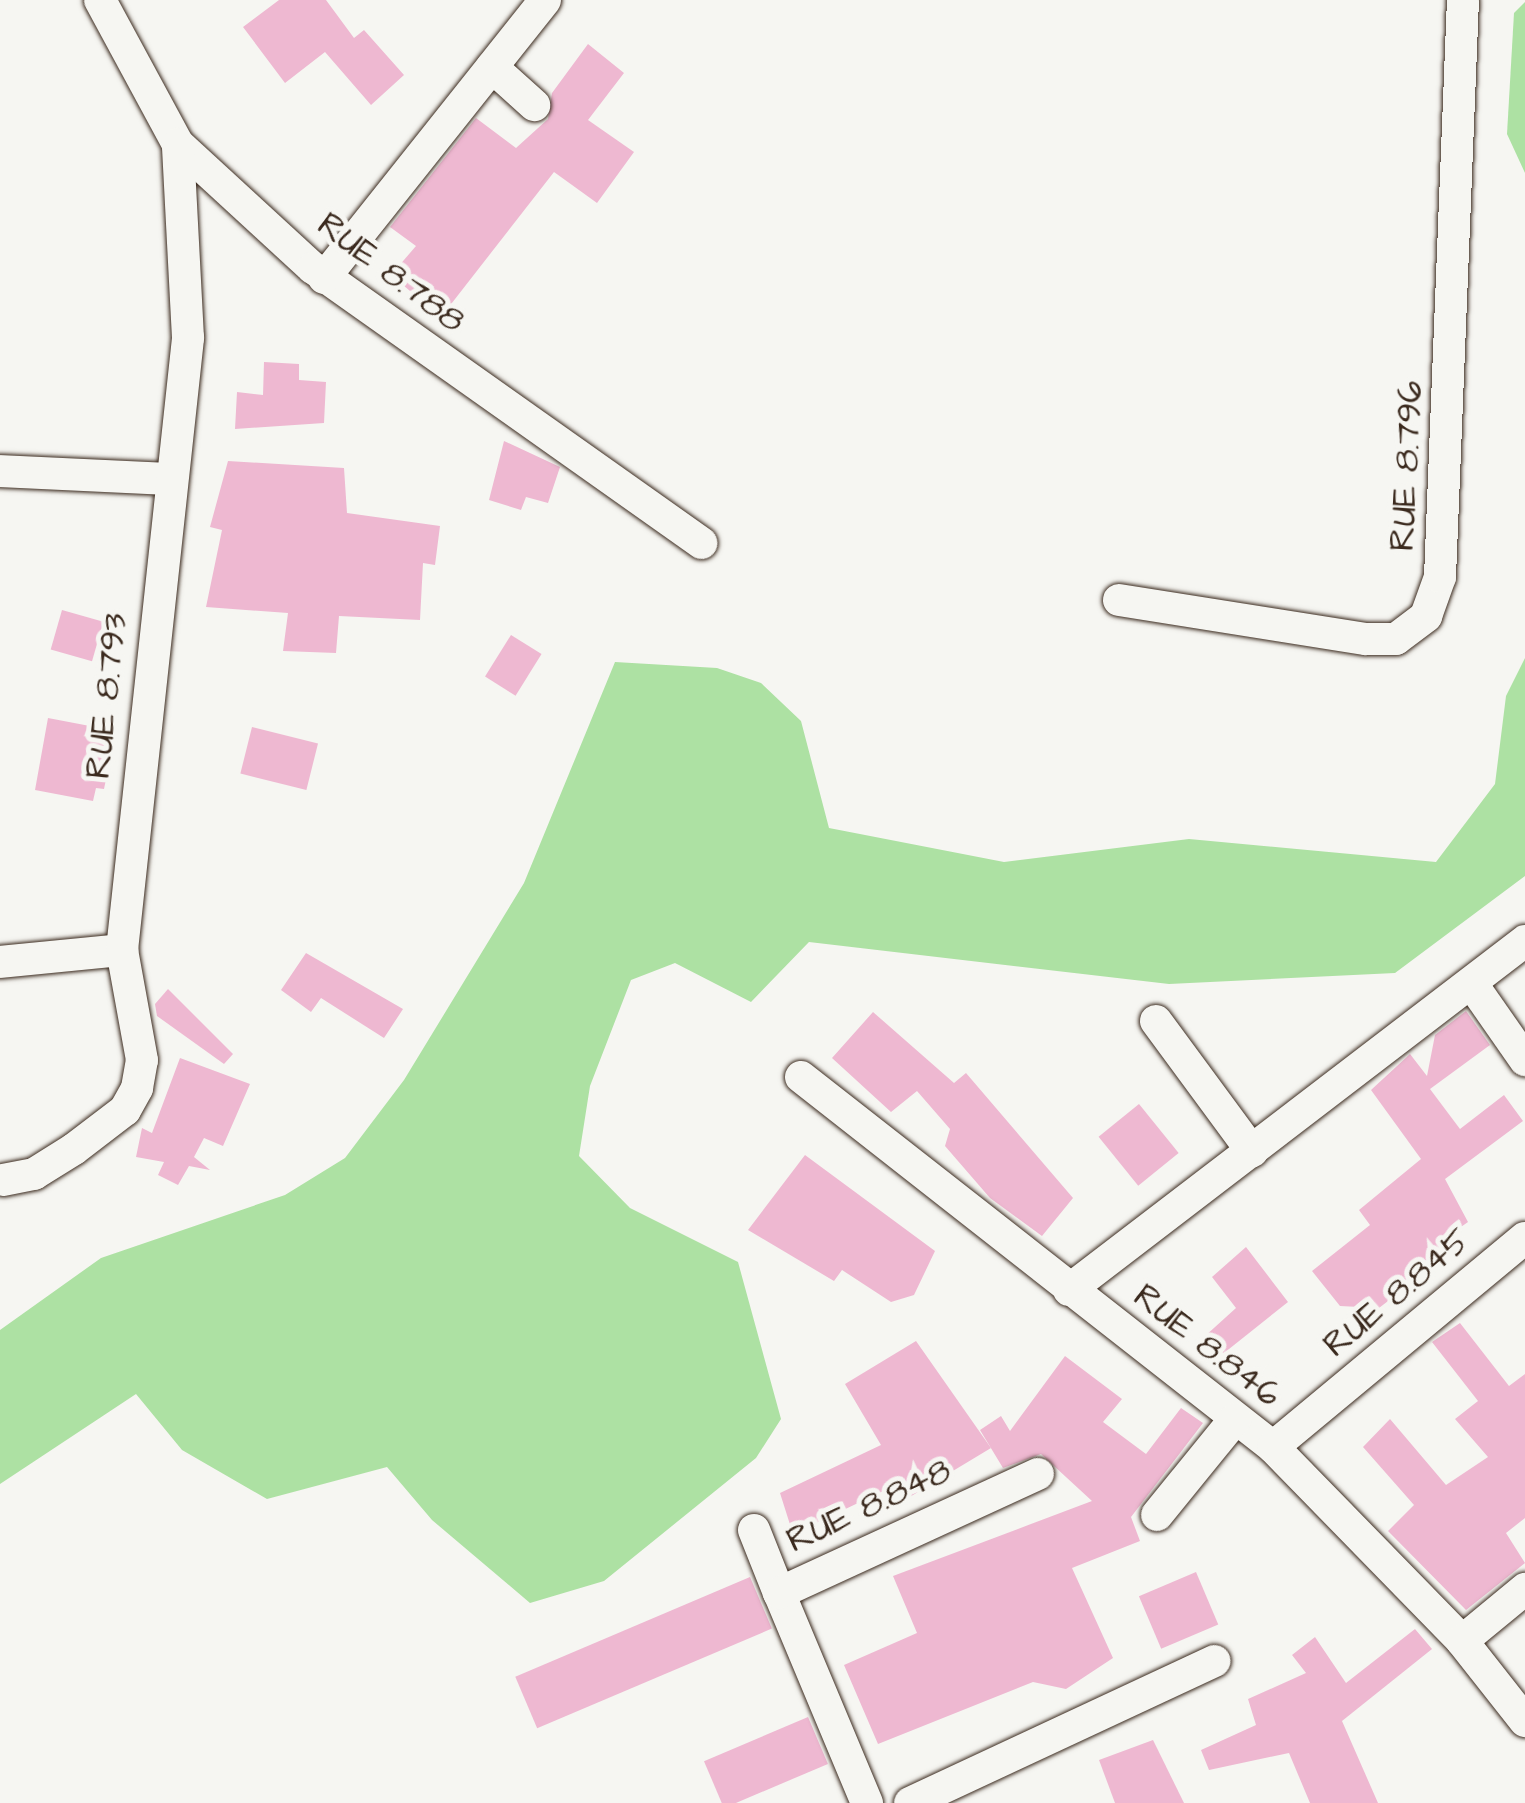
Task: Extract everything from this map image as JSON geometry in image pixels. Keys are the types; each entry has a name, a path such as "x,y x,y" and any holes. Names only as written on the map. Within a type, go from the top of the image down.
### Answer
{"street":[{"name":"RUE 8.788","path":"100,0 178,144 324,278 702,543"},
{"path":"324,278 544,0"},
{"name":"RUE 8.796","path":"1119,600 1366,639 1396,639 1426,616 1440,577 1445,499 1462,0"},
{"path":"492,67 534,106"},
{"name":"RUE 8.793","path":"3,1180 34,1174 126,1110 137,1088 142,1060 122,950 169,478 190,311 178,144"},
{"path":"0,472 169,478"},
{"path":"1068,1290 1525,941"},
{"path":"0,962 122,950"},
{"path":"1472,984 1525,1060"},
{"path":"1156,1021 1252,1151"},
{"name":"RUE 8.846","path":"800,1078 1273,1447 1462,1641 1525,1721"},
{"name":"RUE 8.845","path":"1273,1447 1525,1238"},
{"path":"1157,1515 1236,1418"},
{"name":"RUE 8.848","path":"867,1803 779,1592 1038,1474"},
{"path":"754,1530 779,1592"},
{"path":"1462,1641 1525,1590"},
{"path":"910,1803 1215,1661"}],"green space":[{"path":"1525,2 1525,173 1507,134 1514,13"},
{"path":"1525,658 1525,876 1395,973 1169,984 809,942 751,1002 675,963 631,980 590,1086 579,1156 630,1208 738,1262 781,1419 756,1458 604,1581 530,1603 432,1520 387,1467 267,1499 182,1450 136,1394 0,1484 0,1330 101,1258 285,1195 345,1158 404,1080 524,883 615,662 717,668 761,683 801,721 829,828 1004,862 1189,839 1436,862 1495,784 1506,696"}],"building":[{"path":"279,0 326,0 354,38 364,30 404,75 371,105 325,52 285,83 243,27"},
{"path":"588,44 624,73 588,120 634,152 597,203 554,172 441,317 391,275 416,246 390,227 476,118 516,148 548,119 552,93"},
{"path":"264,362 299,364 299,380 326,382 324,423 235,429 237,392 263,395"},
{"path":"504,441 560,467 548,503 526,497 521,510 489,500"},
{"path":"228,461 344,468 347,513 440,526 435,565 423,563 420,620 339,616 336,653 283,651 288,613 206,607 222,530 210,527"},
{"path":"62,610 103,622 92,661 51,649"},
{"path":"511,635 542,654 516,696 485,677"},
{"path":"48,718 116,731 104,789 96,788 93,801 35,790"},
{"path":"252,727 318,743 306,790 240,774"},
{"path":"306,953 403,1009 384,1038 321,998 311,1012 281,990"},
{"path":"168,989 233,1054 224,1064 157,1016 155,1004"},
{"path":"1466,1011 1490,1045 1430,1089 1460,1129 1504,1095 1523,1121 1445,1179 1468,1222 1448,1236 1458,1247 1379,1308 1340,1306 1312,1271 1370,1225 1359,1210 1421,1159 1371,1090 1410,1054 1427,1076 1435,1035"},
{"path":"873,1012 954,1083 966,1073 1073,1198 1042,1236 990,1198 945,1146 950,1129 917,1091 891,1112 832,1058"},
{"path":"180,1058 250,1084 223,1146 204,1138 194,1157 210,1170 189,1166 178,1185 158,1175 164,1162 136,1157 142,1128 152,1133"},
{"path":"1139,1104 1179,1153 1138,1186 1099,1137"},
{"path":"805,1155 935,1251 914,1295 891,1302 842,1270 834,1281 748,1230"},
{"path":"1246,1247 1288,1302 1219,1357 1204,1337 1236,1308 1212,1277"},
{"path":"1460,1323 1509,1386 1525,1374 1525,1518 1506,1533 1525,1563 1466,1610 1388,1531 1414,1505 1363,1447 1390,1419 1446,1485 1488,1457 1455,1419 1478,1401 1432,1342"},
{"path":"916,1341 991,1448 908,1498 900,1483 793,1534 780,1493 881,1445 845,1384"},
{"path":"1065,1356 1122,1399 1103,1422 1146,1454 1181,1408 1203,1423 1131,1517 1140,1541 1072,1568 1113,1658 1066,1689 1033,1682 878,1744 844,1665 917,1633 893,1576 1092,1501 1041,1454 1003,1468 980,1430 1001,1416 1010,1431"},
{"path":"1196,1572 1218,1624 1161,1649 1139,1596"},
{"path":"750,1577 772,1629 537,1728 515,1677"},
{"path":"1415,1629 1432,1649 1342,1721 1378,1803 1310,1803 1289,1753 1209,1770 1201,1750 1256,1725 1248,1699 1306,1673 1292,1655 1315,1637 1346,1683"},
{"path":"808,1717 828,1764 736,1803 722,1803 704,1761"},
{"path":"1153,1740 1184,1803 1115,1803 1099,1760"}]}
